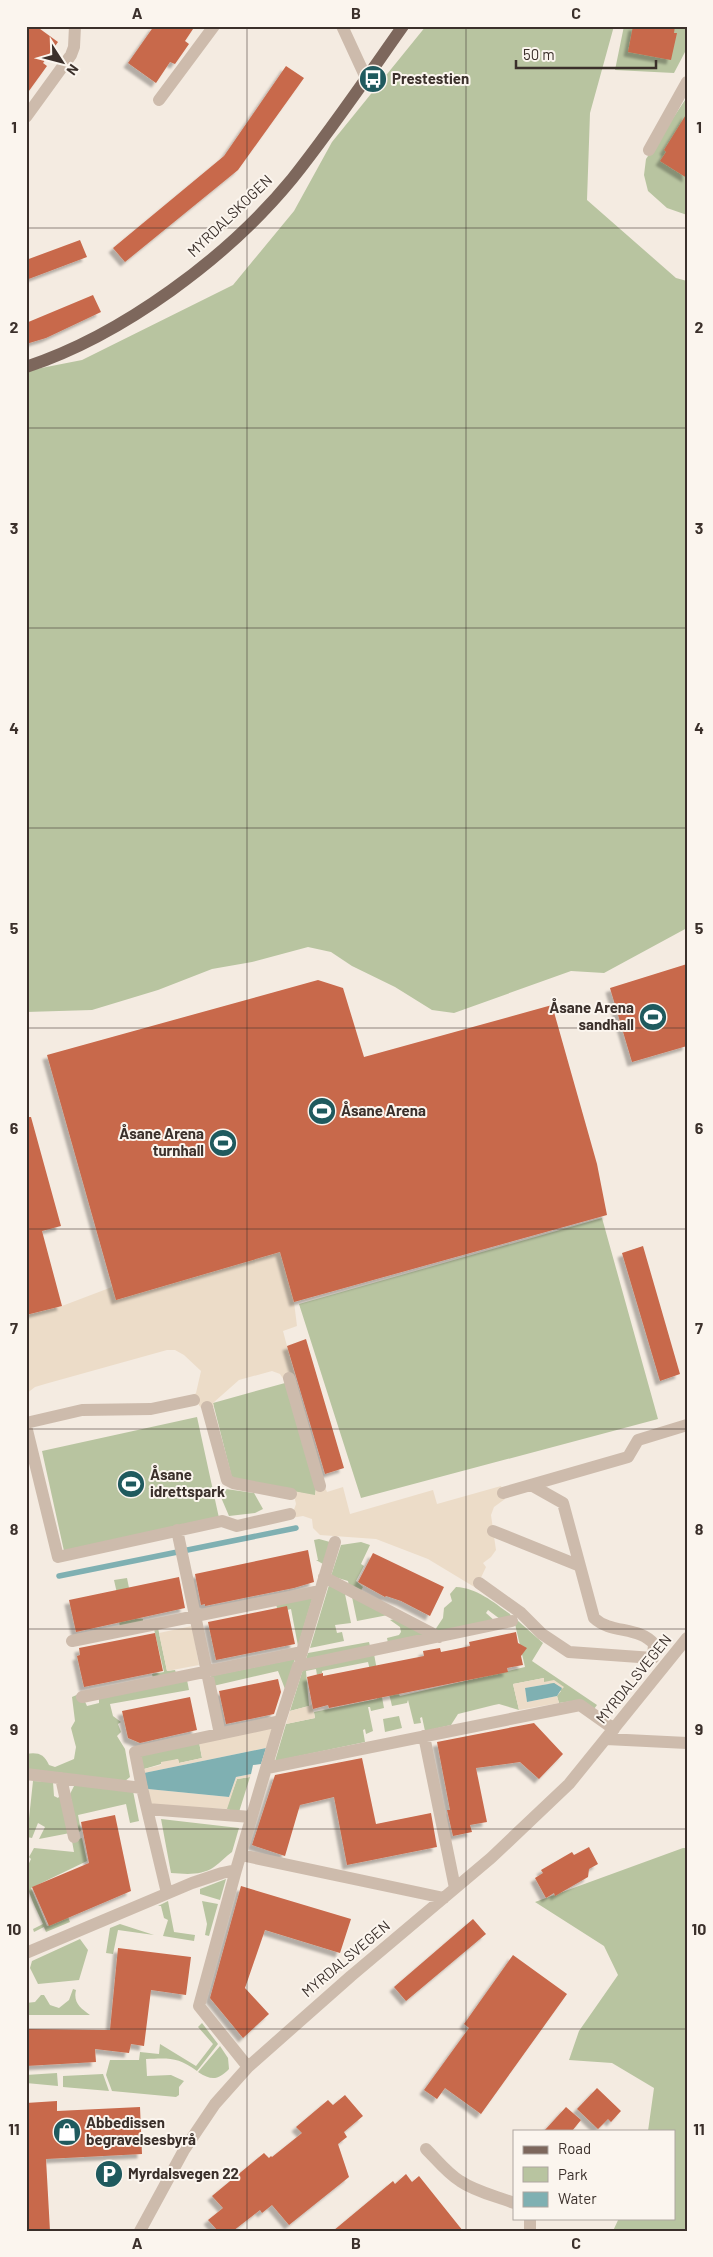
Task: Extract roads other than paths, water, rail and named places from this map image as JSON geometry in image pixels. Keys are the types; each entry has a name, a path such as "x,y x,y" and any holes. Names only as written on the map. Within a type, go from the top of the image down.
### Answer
{"main road":[{"name":"MYRDALSKOGEN","path":"26,366 106,331 190,276 223,249 262,212 291,179 403,26"}],"street":[{"path":"26,117 71,55 74,46 74,26"},
{"path":"159,100 214,26"},
{"path":"342,26 366,78"},
{"path":"649,150 687,82"},
{"path":"289,1378 320,1486"},
{"path":"194,1400 151,1409 82,1410 26,1425 30,1458 58,1558 222,1521 237,1526 290,1514"},
{"path":"207,1407 224,1475 227,1480 233,1483 292,1494"},
{"path":"503,1493 628,1456 638,1440 687,1425"},
{"path":"479,1583 521,1613 542,1634 569,1652 653,1658 654,1644 649,1639 641,1634 601,1624 594,1618 563,1503 531,1485"},
{"path":"177,1530 220,1734"},
{"path":"493,1531 580,1566"},
{"path":"248,2067 199,2006 236,1870 334,1542"},
{"path":"324,1577 439,1637"},
{"path":"72,1641 320,1591"},
{"path":"298,1666 512,1622"},
{"name":"MYRDALSVEGEN","path":"140,2231 157,2197 210,2112 248,2067 279,2038 491,1858 569,1784 687,1638"},
{"path":"82,1697 302,1652"},
{"path":"267,1768 580,1704 610,1734"},
{"path":"166,1893 135,1752 280,1721"},
{"name":"MYRDALSVEGEN","path":"610,1734 687,1743"},
{"path":"424,1736 455,1888"},
{"path":"26,1774 142,1788"},
{"path":"61,1778 74,1837"},
{"path":"147,1810 252,1817"},
{"path":"241,1855 444,1898"},
{"path":"27,1950 166,1893 222,1873 236,1870"},
{"path":"426,2149 460,2182 474,2189 513,2202"}],"water":[{"path":"554,1683 562,1688 557,1696 527,1702 525,1688"},
{"path":"266,1748 261,1764 253,1765 251,1774 236,1777 229,1797 148,1789 144,1773"}],"waterway":[{"path":"59,1576 296,1528"}],"place":[{"name":"Prestestien","path":"373,79"},
{"name":"Åsane Arena sandhall","path":"653,1017"},
{"name":"Åsane Arena","path":"322,1111"},
{"name":"Åsane Arena turnhall","path":"223,1143"},
{"name":"Åsane idrettspark","path":"131,1484"},
{"name":"Abbedissen begravelsesbyrå","path":"67,2132"},
{"name":"Myrdalsvegen 22","path":"109,2174"}]}
